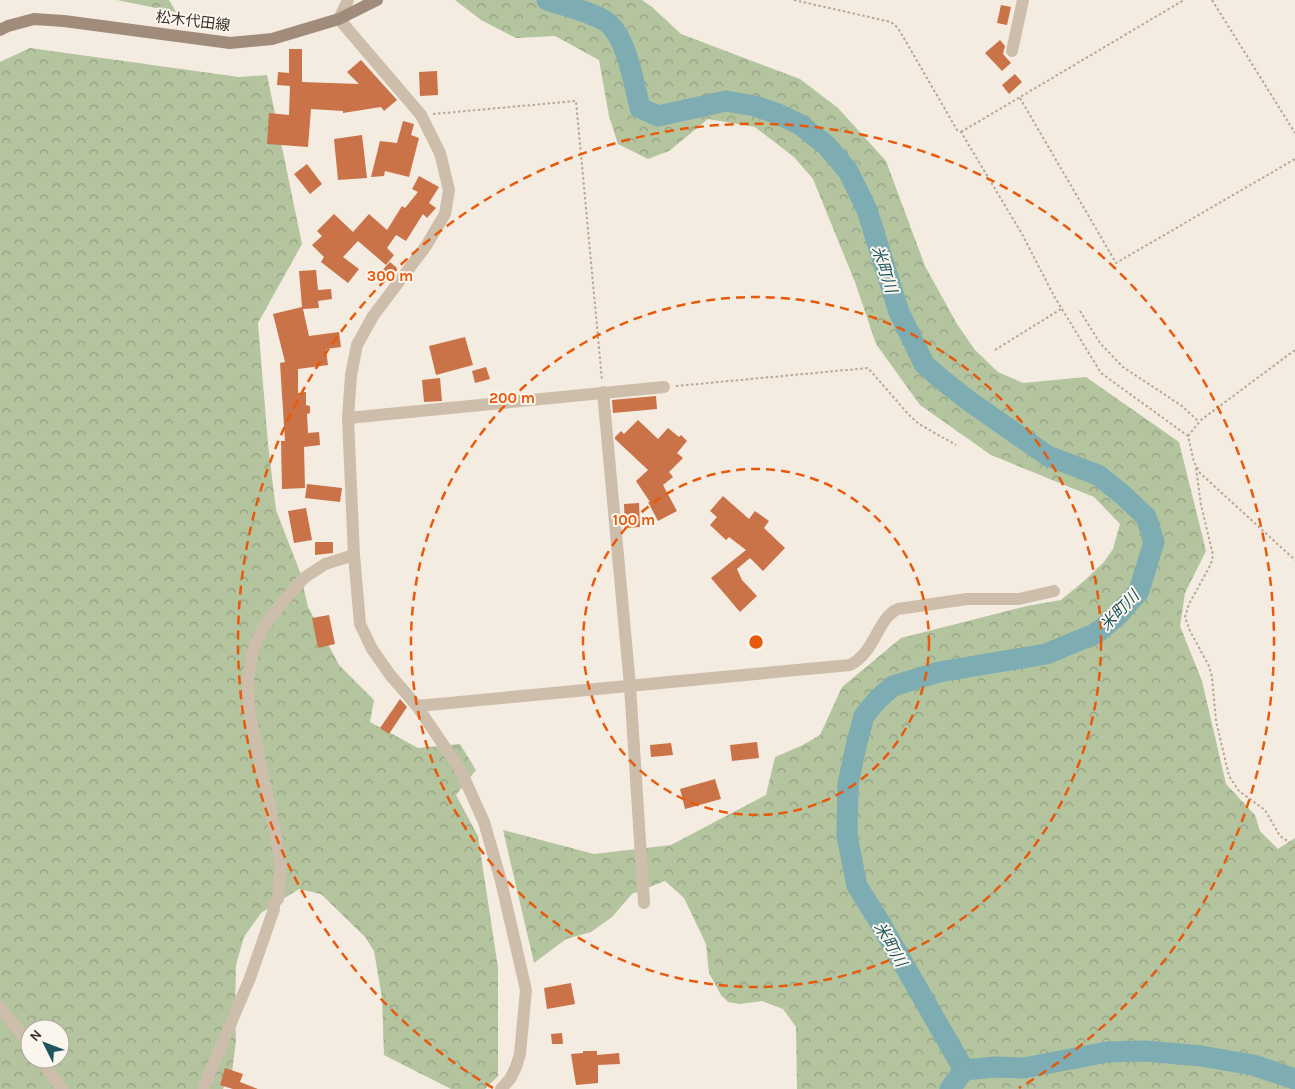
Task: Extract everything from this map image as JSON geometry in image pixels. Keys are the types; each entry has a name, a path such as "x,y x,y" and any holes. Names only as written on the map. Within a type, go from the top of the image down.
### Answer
{"main road":[{"name":"松木代田線","path":"0,30 34,19 64,20 230,43 272,39 339,19 377,0"}],"street":[{"path":"348,0 339,19 421,116 440,153 449,190 444,214 426,246 373,316 357,344 351,375 348,418 354,555 360,624 372,649 391,676 417,706 461,771 484,822 502,881 526,990 520,1054 510,1079 501,1089"},
{"path":"1012,51 1023,0"},
{"path":"348,418 664,387"},
{"path":"604,392 630,686 644,903"},
{"path":"203,1089 250,978 274,910 274,902 278,898 280,860 249,710 248,677 253,650 262,630 274,612 304,578 325,564 354,555"},
{"path":"417,706 850,665 865,654 888,617 898,609 967,599 1019,599 1054,591"},
{"path":"0,1007 20,1033"},
{"path":"47,1069 62,1089"}],"path":[{"path":"794,0 890,22 898,28 957,130 961,132 1022,234 1062,309 1101,373 1188,436 1196,466 1213,555 1211,564 1189,604 1186,617 1190,631 1211,671 1216,721 1233,783 1244,795 1265,810 1280,836 1295,846"},
{"path":"961,132 1184,0"},
{"path":"1212,0 1295,133"},
{"path":"1020,98 1116,263 1295,159"},
{"path":"421,116 576,101 604,392"},
{"path":"995,350 1062,309"},
{"path":"1080,312 1100,343 1123,367 1182,406 1199,422"},
{"path":"1188,436 1199,422 1295,350"},
{"path":"664,387 868,368 919,424 956,445"},
{"path":"1196,466 1209,482 1239,507 1295,560"}],"green space":[{"path":"117,0 169,0 176,12"},
{"path":"455,0 642,0 681,34 800,79 838,108 886,161 925,266 957,324 975,350 998,372 1023,383 1086,377 1179,442 1206,551 1185,593 1180,626 1202,681 1226,784 1255,815 1260,831 1278,849 1295,838 1295,1089 797,1089 796,1027 783,1009 762,1001 740,1004 728,1002 721,995 709,973 706,944 684,898 665,881 632,894 612,917 591,932 566,939 534,963 503,830 594,854 671,845 766,795 775,757 801,746 820,735 842,687 901,638 1027,606 1061,600 1104,562 1113,549 1120,524 1094,497 991,455 920,405 876,344 855,282 813,179 794,157 755,127 708,119 669,151 648,159 618,144 609,116 599,60 555,36 516,38 481,20"},
{"path":"30,48 239,77 267,75 302,244 258,323 268,444 276,510 300,572 308,607 339,665 374,700 370,722 418,748 460,744 476,770 456,795 478,836 498,968 498,1076 485,1089 451,1089 384,1055 382,998 374,951 365,937 321,894 299,889 261,913 244,937 236,965 236,1040 232,1073 223,1089 0,1089 0,62"}],"building":[{"path":"1001,5 1011,7 1007,25 997,23"},
{"path":"1000,40 1005,46 1003,54 1011,63 1002,71 985,53"},
{"path":"289,49 302,49 302,82 359,84 347,72 361,60 397,100 384,111 381,107 343,113 343,111 311,109 308,147 267,144 269,113 289,115 290,86 277,85 278,72 289,73"},
{"path":"437,71 438,95 420,96 419,72"},
{"path":"1015,74 1022,82 1009,94 1002,85"},
{"path":"403,121 414,124 411,135 419,138 409,177 385,171 384,176 371,177 380,141 397,143"},
{"path":"362,135 367,178 338,180 334,139"},
{"path":"307,164 322,184 310,194 294,174"},
{"path":"419,176 439,187 429,203 436,208 427,218 423,214 406,241 396,235 387,248 394,255 386,265 358,241 343,257 359,269 348,283 321,262 324,257 312,245 322,236 317,231 334,214 353,232 369,214 387,230 402,206 405,208 418,192 412,189"},
{"path":"390,262 397,268 383,283 376,277"},
{"path":"316,270 318,290 331,289 332,299 318,301 319,308 303,309 309,336 339,332 341,347 326,349 328,365 298,369 298,393 306,392 306,405 310,406 310,413 307,414 308,433 319,432 320,445 304,447 305,488 282,489 281,441 285,441 280,363 285,362 273,314 302,307 299,271"},
{"path":"465,337 473,365 436,375 429,346"},
{"path":"486,367 490,379 475,383 472,371"},
{"path":"440,378 442,401 424,402 422,380"},
{"path":"656,396 657,409 613,413 612,400"},
{"path":"638,420 658,439 668,428 679,437 681,435 687,441 677,453 683,458 669,472 673,477 663,485 677,511 658,521 648,502 650,502 636,481 648,470 615,439 621,431 624,434"},
{"path":"307,484 342,488 340,502 305,498"},
{"path":"723,496 749,519 755,511 769,521 764,528 785,548 763,571 750,558 737,569 742,580 757,596 740,612 711,578 746,550 729,537 726,540 710,525 717,517 710,511"},
{"path":"639,503 640,527 625,528 624,504"},
{"path":"306,508 312,540 294,543 288,511"},
{"path":"315,542 333,542 333,553 315,555"},
{"path":"329,615 335,644 318,648 312,618"},
{"path":"400,699 407,707 389,734 380,728"},
{"path":"757,742 759,758 732,761 730,745"},
{"path":"671,743 673,755 651,757 650,745"},
{"path":"715,779 721,799 685,809 680,789"},
{"path":"571,983 575,1004 547,1009 544,988"},
{"path":"562,1033 563,1044 552,1044 551,1034"},
{"path":"583,1051 597,1051 597,1055 619,1053 620,1064 598,1065 598,1083 576,1085 571,1054 583,1053"},
{"path":"225,1068 243,1074 240,1082 258,1089 233,1089 220,1085"}],"waterway":[{"name":"米町川","path":"547,0 602,19 615,30 629,62 640,108 658,116 726,101 755,106 799,124 826,145 848,171 867,210 899,312 924,364 969,401 1048,456 1098,475 1146,517 1154,542 1139,591 1119,614 1097,633 1046,654 939,672 893,686 878,699 864,716 848,784 847,836 857,886 964,1070"},
{"name":"米町川","path":"964,1070 995,1067 1024,1068 1107,1052 1145,1051 1201,1056 1253,1065 1295,1079"},
{"path":"950,1089 964,1070"}]}
